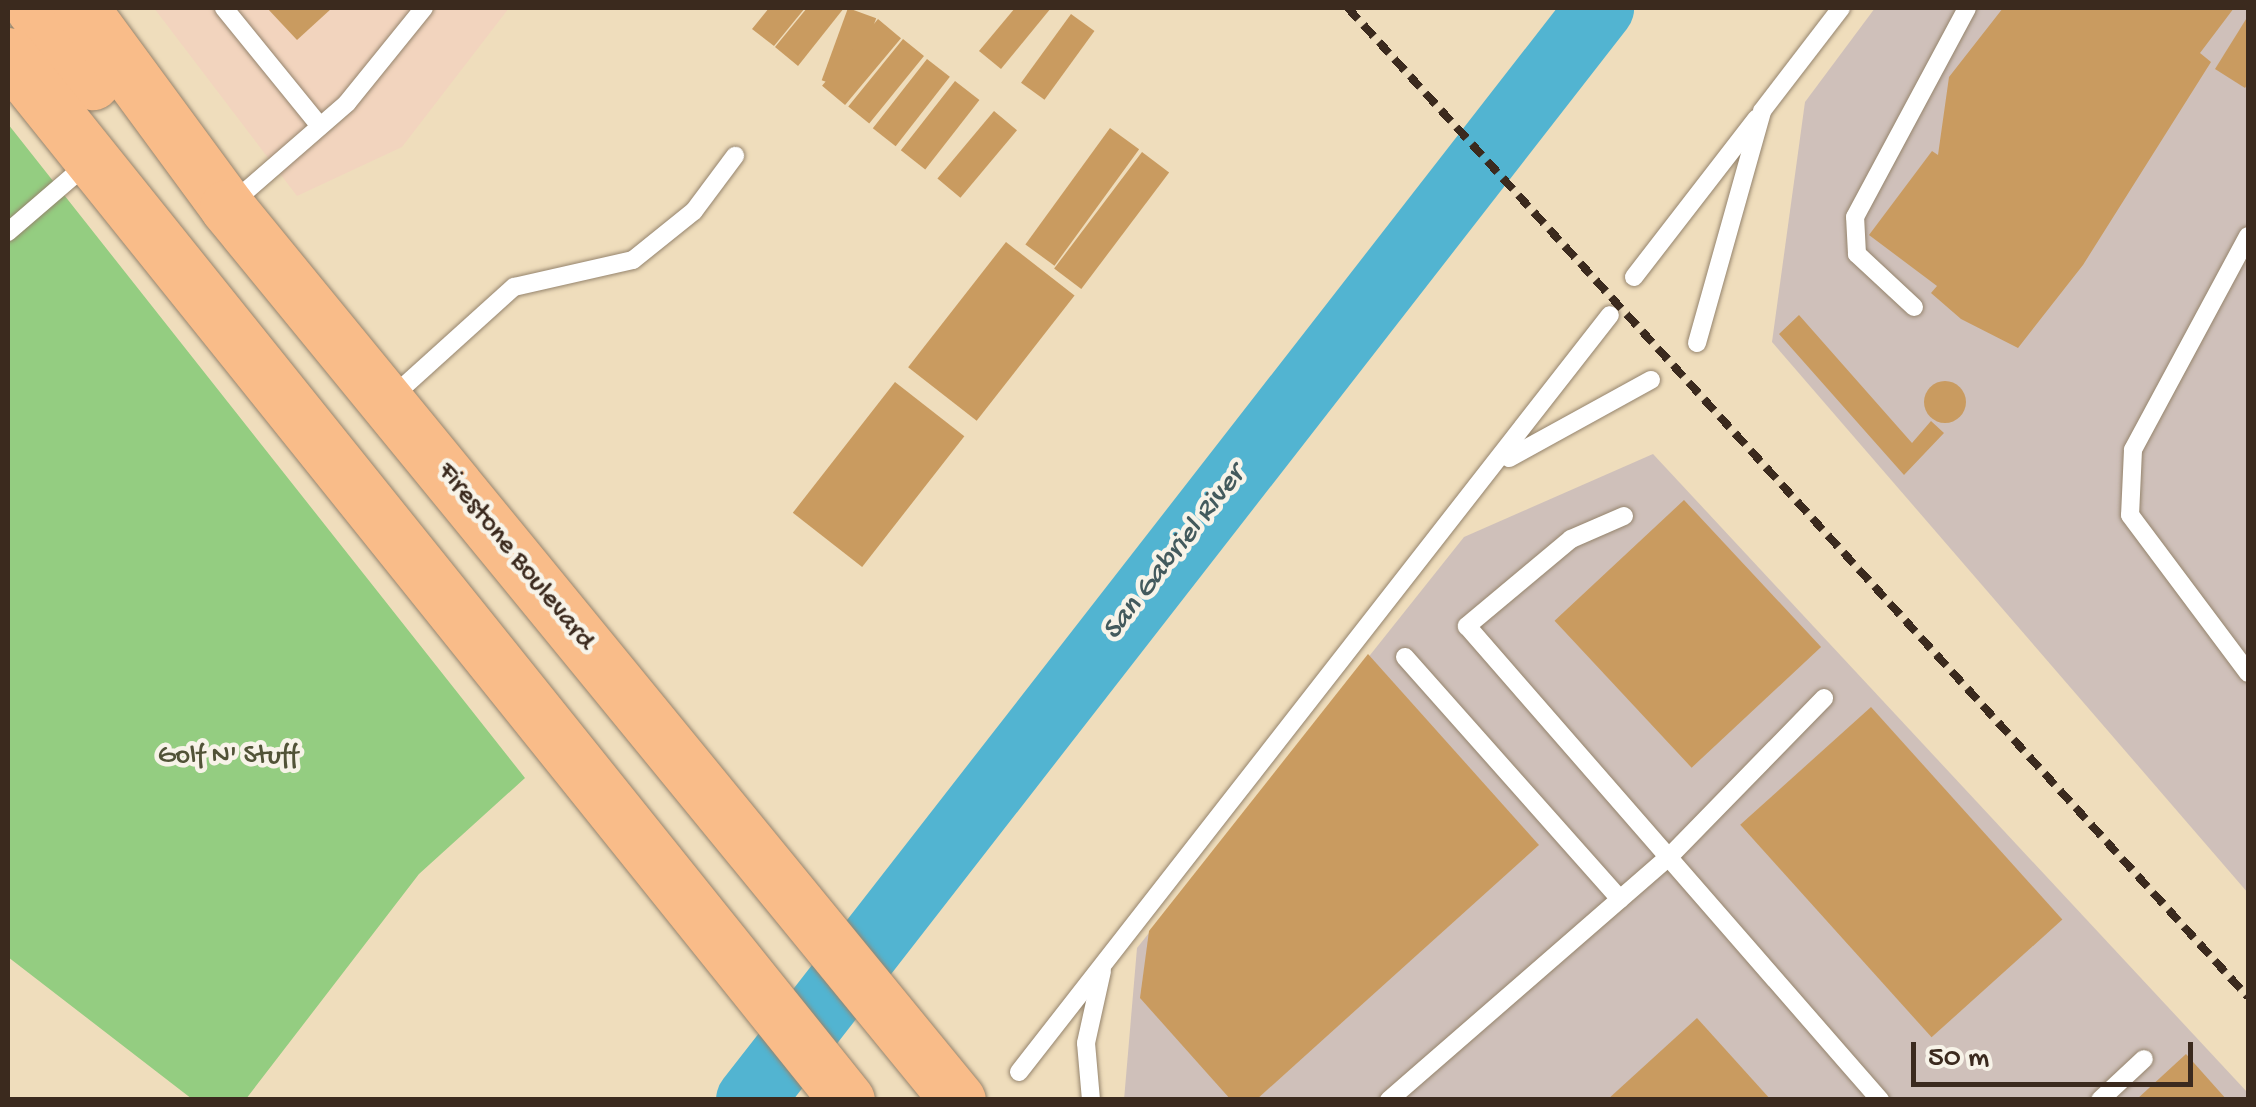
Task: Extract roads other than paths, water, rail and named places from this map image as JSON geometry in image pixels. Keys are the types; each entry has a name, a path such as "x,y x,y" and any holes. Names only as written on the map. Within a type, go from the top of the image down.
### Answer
{"main road":[{"path":"32,8 164,173 227,207"},
{"name":"Firestone Boulevard","path":"81,8 227,207 958,1100"},
{"path":"8,54 847,1100"}],"lane":[{"path":"224,8 320,126"},
{"path":"227,207 320,126 424,8"},
{"path":"1634,277 1842,8"},
{"path":"1914,307 1856,254 1856,217 1967,8"},
{"path":"1697,343 1762,111"},
{"path":"387,402 514,286 634,260 694,211 735,156"},
{"path":"8,232 91,161"},
{"path":"2248,236 2133,450 2130,515 2248,673"},
{"path":"1019,1072 1103,965 1148,897 1496,467 1610,315"},
{"path":"1496,467 1651,380"},
{"path":"1624,516 1571,539 1467,626 1880,1100"},
{"path":"1405,658 1620,899"},
{"path":"1389,1100 1669,857 1824,698"},
{"path":"1091,1100 1086,1043 1103,965"},
{"path":"2100,1100 2144,1058"}],"waterway":[{"name":"San Gabriel River","path":"750,1100 1600,8"}],"railway":[{"path":"1348,8 2248,997"}],"park label":[{"name":"Golf N' Stuff","path":"228,757"}]}
